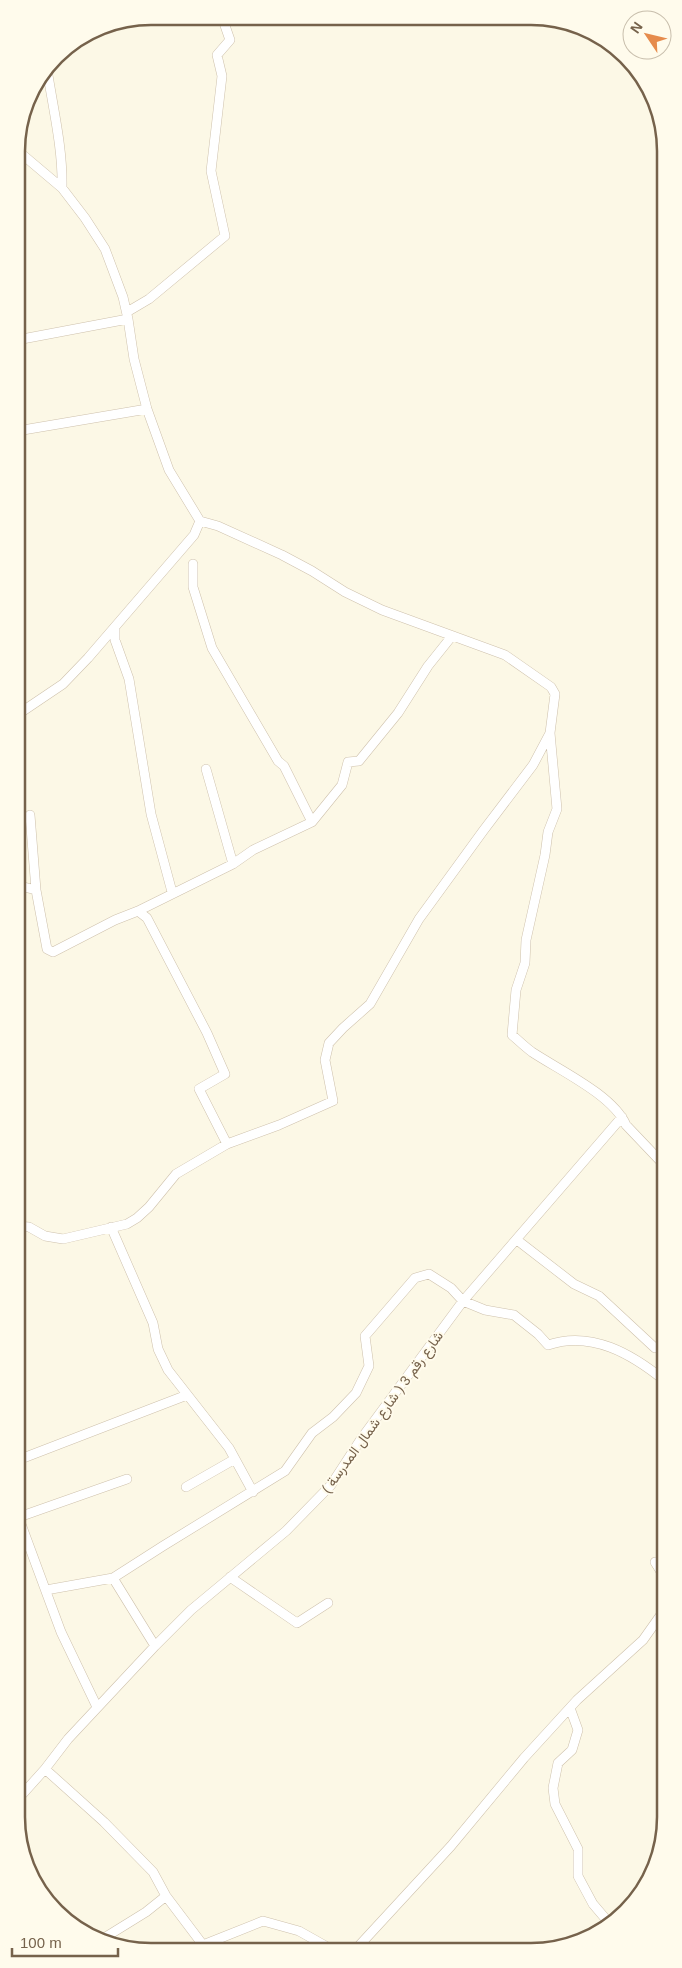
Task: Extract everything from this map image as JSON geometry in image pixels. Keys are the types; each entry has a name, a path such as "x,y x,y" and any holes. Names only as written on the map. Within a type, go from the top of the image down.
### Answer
{"street":[{"path":"25,338 128,315 225,236 211,171 222,76 217,55 230,40 225,25"},
{"path":"48,78 60,148 62,188"},
{"path":"25,157 62,188 86,218 105,248 128,315 134,360 147,409 169,470 200,521 218,526 282,555 351,595 382,610 505,655 551,688 555,694 550,733 556,809 548,832 545,856 526,940 525,963 516,990 512,1035 532,1052 596,1093 622,1117 630,1130 657,1159"},
{"path":"25,430 147,409"},
{"path":"25,709 63,684 88,658 194,535 200,521"},
{"path":"193,564 194,587 212,648 278,761 284,766 312,822"},
{"path":"115,627 115,640 129,679 151,814 172,892"},
{"path":"30,815 36,890 47,949 53,952 115,920 138,911 172,892 233,864 253,850 312,822 342,785 348,762 359,761 365,754 398,713 428,666 452,636"},
{"path":"25,1227 45,1236 63,1239 126,1224 137,1218 149,1207 176,1174 226,1144 279,1125 333,1102 325,1060 329,1043 370,1004 419,920 533,765 550,733"},
{"path":"206,769 233,864"},
{"path":"25,887 36,890"},
{"path":"138,911 147,918 207,1032 225,1074 199,1089 226,1144"},
{"name":"شارع رقم 3 ( شارع شمال المدرسة )","path":"25,1791 68,1739 155,1646 191,1610 286,1531 330,1485 463,1301 622,1117"},
{"path":"111,1227 153,1323 158,1349 168,1370 229,1448 253,1492"},
{"path":"517,1240 574,1284 599,1296 655,1348"},
{"path":"46,1590 113,1578 285,1471 312,1433 333,1417 356,1393 369,1366 365,1336 415,1278 429,1274 451,1288 463,1301 485,1310 514,1315 538,1334 548,1345 558,1341 575,1340 610,1346 633,1357 657,1375"},
{"path":"25,1457 187,1395"},
{"path":"186,1488 235,1459"},
{"path":"25,1515 127,1479"},
{"path":"25,1533 61,1632 97,1707"},
{"path":"230,1576 297,1623 328,1603"},
{"path":"113,1578 155,1646"},
{"path":"362,1943 451,1846 524,1758 570,1708 643,1640 657,1620"},
{"path":"570,1708 578,1730 572,1750 558,1763 553,1788 555,1804 578,1849 578,1876 593,1904 605,1919"},
{"path":"45,1769 104,1822 153,1872 166,1896 202,1943"},
{"path":"109,1935 146,1912 166,1896"},
{"path":"214,1943 263,1921 299,1931 321,1943"}]}
